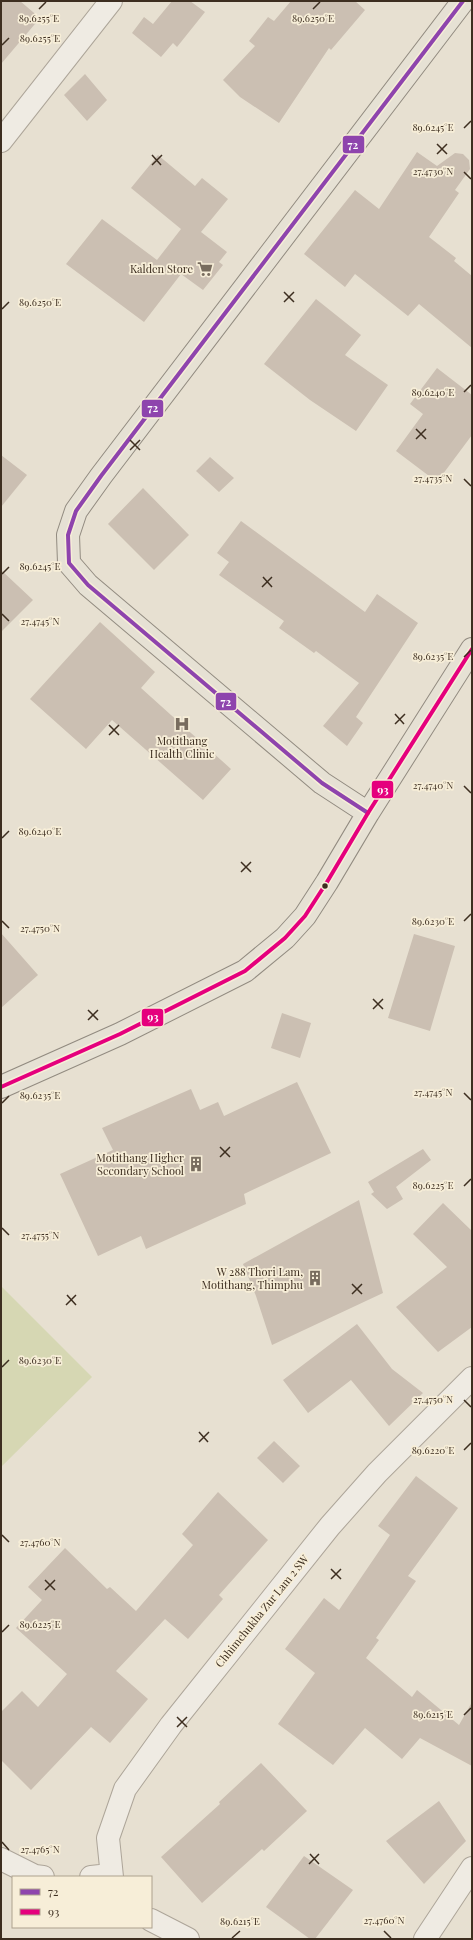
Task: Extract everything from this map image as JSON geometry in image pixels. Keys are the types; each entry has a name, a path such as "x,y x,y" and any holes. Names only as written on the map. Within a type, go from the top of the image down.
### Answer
{"main road":[{"path":"368,813 322,783 88,585 69,563 68,535 76,511 100,476 463,1"},
{"path":"1,1087 120,1034 245,971 285,938 305,916 327,882 368,813 472,649"}],"street":[{"path":"1,141 111,1"},
{"name":"Chhimchukha Zur Lam 2 SW","path":"104,1876 108,1838 125,1788 167,1731 330,1526 377,1473 472,1378"},
{"path":"1,1859 35,1876"},
{"path":"425,1939 472,1868"},
{"path":"152,1921 188,1939"}],"green space":[{"path":"1,1286 92,1377 1,1467"}],"building":[{"path":"1,1 20,1 40,18 1,64"},
{"path":"172,1 190,1 205,12 177,47 173,43 161,57 132,33 144,17 153,24"},
{"path":"291,1 355,1 365,10 331,50 329,48 279,123 240,97 223,80 255,46 249,41 268,17 274,21"},
{"path":"85,74 107,100 87,121 64,95"},
{"path":"417,152 437,166 455,153 463,154 469,160 470,169 455,190 459,193 429,237 456,258 454,261 472,276 472,348 419,304 408,316 355,274 345,287 304,254 355,190 379,209"},
{"path":"158,155 195,186 202,178 228,199 201,232 227,252 219,262 223,265 203,290 181,274 144,322 66,264 102,219 157,260 181,229 131,188"},
{"path":"316,299 361,335 345,355 388,385 356,431 310,400 264,364"},
{"path":"437,368 472,395 472,435 437,482 396,451 423,414 410,404"},
{"path":"1,455 27,475 1,507"},
{"path":"210,457 234,478 219,492 196,471"},
{"path":"143,488 189,535 154,570 108,524"},
{"path":"241,521 365,612 377,594 418,623 356,717 363,723 347,746 323,726 359,683 316,651 314,653 279,628 284,621 219,575 229,562 217,553"},
{"path":"1,570 33,600 1,632"},
{"path":"100,622 155,672 141,688 231,769 203,800 112,720 86,749 30,699"},
{"path":"1,933 38,975 1,1008"},
{"path":"414,934 455,946 430,1031 388,1018"},
{"path":"282,1013 311,1023 300,1058 271,1048"},
{"name":"Motithang Higher Secondary School","path":"297,1082 331,1153 244,1194 246,1204 146,1249 141,1236 98,1256 60,1174 113,1150 102,1128 191,1089 200,1110 218,1102 224,1116"},
{"path":"423,1149 431,1160 396,1187 403,1199 387,1209 371,1194 374,1192 368,1182"},
{"name":"W 288 Thori Lam, Motithang, Thimphu","path":"359,1200 383,1293 272,1345 256,1296 243,1264"},
{"path":"443,1203 472,1231 472,1327 438,1352 396,1307 447,1267 413,1234"},
{"path":"357,1324 392,1369 423,1393 389,1426 351,1380 308,1413 283,1380"},
{"path":"274,1441 300,1466 283,1483 257,1458"},
{"path":"416,1476 458,1508 408,1576 416,1581 376,1638 379,1640 366,1658 412,1697 417,1690 459,1725 472,1702 472,1766 420,1738 402,1759 365,1728 333,1765 278,1724 315,1673 285,1649 324,1598 339,1610 390,1535 378,1526"},
{"path":"218,1492 268,1540 219,1595 223,1599 188,1639 165,1619 116,1671 148,1699 110,1743 91,1727 31,1790 1,1760 1,1712 22,1691 38,1707 67,1674 16,1628 42,1600 28,1587 65,1548 107,1589 110,1587 136,1611 193,1545 182,1534"},
{"path":"261,1763 307,1811 264,1851 262,1849 202,1903 161,1857 220,1804 219,1802"},
{"path":"439,1801 466,1841 424,1884 386,1841"},
{"path":"304,1856 353,1890 315,1939 310,1939 266,1907"}],"transit line":[{"name":"72","path":"368,813 322,783 88,585 69,563 68,535 76,511 101,476 463,1"},
{"name":"93","path":"1,1087 120,1034 245,971 285,938 305,916 368,813 472,649"}],"place":[{"name":"Kalden Store","path":"205,269"},
{"name":"Motithang Health Clinic","path":"182,724"},
{"name":"Motithang Higher Secondary School","path":"196,1164"},
{"name":"W 288 Thori Lam, Motithang, Thimphu","path":"315,1278"}]}
